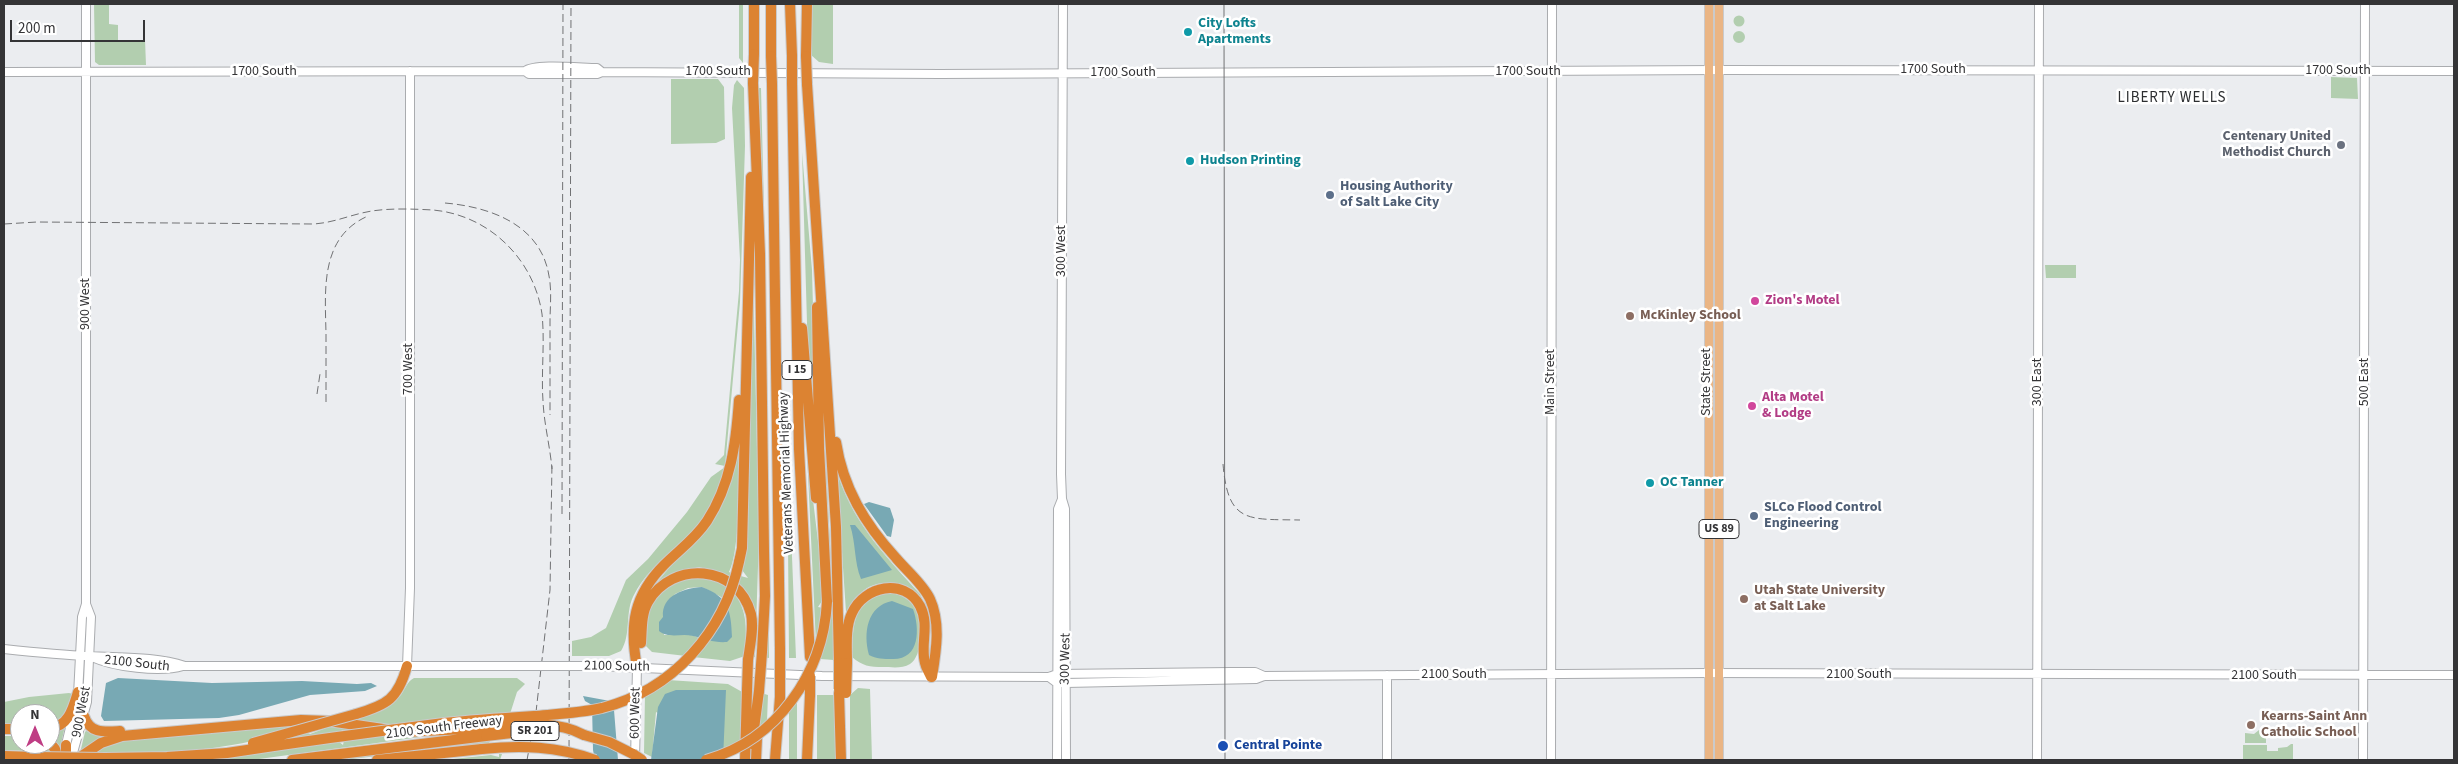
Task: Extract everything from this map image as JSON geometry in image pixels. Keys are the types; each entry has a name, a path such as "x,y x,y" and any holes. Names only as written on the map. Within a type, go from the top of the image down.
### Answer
{"highway":[{"path":"4,756 105,758 206,754 444,723 586,711 623,701 657,684 697,650 710,633 731,594 742,541 754,4"},
{"name":"Veterans Memorial Highway","path":"771,4 780,760"},
{"name":"Veterans Memorial Highway","path":"790,4 799,449 810,657 807,760"},
{"path":"807,4 807,84 827,378 843,663 841,760"},
{"path":"753,83 760,254 765,596 756,760"},
{"path":"706,760 730,751 755,737 774,721 803,686 818,652 825,624 827,598 819,448 816,226"},
{"path":"794,227 814,479 827,598"},
{"path":"637,666 634,651 635,617 642,593 665,564 694,538 723,492 736,434 747,302"},
{"path":"827,378 844,479 855,502 877,538 930,598 936,622 936,648 932,678"},
{"path":"637,666 642,620 647,603 666,581 690,572 703,572 717,576 736,589 742,597 751,617 744,760"},
{"path":"843,663 849,622 855,606 872,591 894,588 911,596 921,608 925,623 924,662 932,678"},
{"path":"226,751 379,707 392,698 402,682 407,666"},
{"path":"60,726 66,721 78,692"},
{"path":"775,760 780,697"},
{"path":"750,760 758,704"},
{"path":"84,716 88,727 97,732 161,731"},
{"path":"66,745 71,759 115,737 161,731 308,720 403,732 486,732"},
{"name":"2100 South Freeway","path":"292,760 486,732 540,730 584,735 626,750"},
{"name":"2100 South Freeway","path":"378,760 513,746 542,747 595,760"},
{"path":"626,750 642,760"},
{"path":"626,750 635,752 650,760"},
{"path":"402,760 435,754"}],"main road":[{"name":"State Street","path":"1709,4 1709,760"},
{"name":"State Street","path":"1719,4 1719,760"}],"street":[{"name":"900 West","path":"62,760 78,692 82,617 86,604 86,4"},
{"name":"300 West","path":"1063,4 1062,499 1065,509 1066,760"},
{"name":"Main Street","path":"1551,760 1552,4"},
{"name":"300 East","path":"2037,760 2039,4"},
{"name":"500 East","path":"2363,760 2365,4"},
{"name":"1700 South","path":"4,72 525,71 529,74 597,74 602,72 1063,73 1709,70 2454,71"},
{"name":"700 West","path":"407,666 410,588 410,71"},
{"name":"300 West","path":"1053,676 1058,509 1062,499"},
{"name":"900 West","path":"71,759 84,716 90,657 91,617 86,604"},
{"name":"2100 South","path":"4,649 172,662 185,666 637,666 822,676 932,678 1241,672 1256,672 1264,676"},
{"name":"600 West","path":"636,760 637,666"},
{"name":"2100 South","path":"1057,683 1256,679 1264,676 1709,673 2454,676"},
{"path":"1387,675 1387,760"},
{"path":"1053,676 1057,683"},
{"name":"300 West","path":"1057,683 1057,760"}],"green space":[{"path":"94,4 109,4 109,24 118,25 118,40 145,40 146,65 99,65 95,62"},
{"path":"739,4 743,4 743,63 739,58"},
{"path":"811,4 833,4 833,64 819,62 811,55"},
{"path":"1739,15 1745,21 1739,27 1733,21"},
{"path":"1739,31 1745,37 1739,43 1733,37"},
{"path":"2331,77 2357,78 2358,99 2331,98"},
{"path":"671,79 718,79 724,87 725,139 716,143 671,144"},
{"path":"737,80 744,88 745,146 740,302 725,466 715,464 724,455 739,291 740,260 732,108 734,85"},
{"path":"759,88 761,88 766,290 769,658 763,657"},
{"path":"802,152 812,270 817,458 808,357"},
{"path":"2045,265 2076,265 2076,278 2046,278"},
{"path":"753,271 759,536 755,657 752,657 753,626 736,581 737,575 748,578 739,566"},
{"path":"804,390 810,475 821,566 822,601 818,607 823,608 816,644"},
{"path":"741,405 738,518 733,560 729,572 731,573 730,577 699,567 681,572 648,593 712,517"},
{"path":"823,406 832,581 824,478"},
{"path":"787,429 796,658 789,658"},
{"path":"725,467 713,502 699,525 640,584 630,607 626,637 621,651 609,656 572,656 572,641 591,637 606,628 626,580 648,559 687,512 711,477"},
{"path":"839,478 863,526 884,554 920,594 924,603 907,589 885,583 877,584 863,591 846,612 837,479"},
{"path":"690,577 713,579 727,587 723,598 702,587 688,588 675,594 663,617 664,635 691,635 700,638 686,656 652,652 646,646 645,637 649,607 666,586"},
{"path":"733,592 744,614 746,630 745,656 730,661 693,657 727,606"},
{"path":"892,593 909,601 914,606 918,615 921,630 917,654 910,664 904,667 874,667 863,664 852,657 853,634 857,614 869,600"},
{"path":"832,594 834,660 820,659 829,627"},
{"path":"414,678 517,678 525,684 517,692 510,714 392,728 351,721 389,706 400,696 408,683"},
{"path":"668,680 728,684 744,693 742,740 723,750 656,712 652,757 644,753 645,694"},
{"path":"858,688 870,689 872,760 850,760 850,695"},
{"path":"761,693 768,695 767,721 759,728"},
{"path":"73,694 60,720 60,704 10,704 10,724 4,724 4,702 29,697"},
{"path":"817,695 834,695 836,760 817,760"},
{"path":"797,700 797,760 789,760 789,711"},
{"path":"313,723 272,736 215,748 163,752 93,753 114,741"},
{"path":"337,724 373,730 342,730 339,735 283,740 307,733 310,734"},
{"path":"65,726 60,748 60,727"},
{"path":"2266,729 2266,743 2245,743 2245,733 2254,734 2259,730"},
{"path":"85,732 107,736 80,753"},
{"path":"394,734 421,735 421,737 259,759 180,760 338,741 343,745 344,740"},
{"path":"4,736 10,736 10,750 4,750"},
{"path":"490,741 489,743 343,760 325,760"},
{"path":"2293,744 2293,760 2243,760 2243,745 2267,745 2267,751 2278,751 2278,748 2287,747"},
{"path":"499,754 502,754 500,760 443,760 491,755 499,757"}],"water":[{"path":"869,502 890,508 894,520 891,537 887,536 864,504"},
{"path":"850,525 855,525 892,570 861,579"},
{"path":"702,587 718,595 727,606 731,620 732,637 727,642 718,642 689,635 667,635 659,631 659,622 663,617 663,609 670,598 682,591"},
{"path":"892,601 913,609 917,625 916,642 913,649 901,658 880,659 869,655 867,630 872,614 877,608"},
{"path":"118,678 212,683 302,681 371,683 377,686 365,691 310,695 239,715 219,718 104,721 101,716 106,683"},
{"path":"676,690 726,690 723,760 651,760 658,707 665,694"},
{"path":"583,696 610,701 614,710 618,760 595,760 592,705 585,701"}],"tram line":[{"path":"1224,4 1225,760"}],"railway":[{"path":"562,514 563,4"},
{"path":"569,760 571,4"},
{"path":"445,203 480,209 496,214 511,222 525,232 536,244 544,258 550,287 550,415"},
{"path":"4,224 37,222 313,224 387,209 433,210 473,221 506,243 519,258 537,294 543,325 544,410 552,469"},
{"path":"326,402 325,299 329,266 333,251 341,237 352,225 368,216"},
{"path":"317,394 320,374"},
{"path":"527,760 536,712 550,590 552,462"},
{"path":"1223,464 1230,498 1236,508 1244,514 1254,518 1300,520"}],"place":[{"name":"City Lofts Apartments","path":"1188,32"},
{"name":"Centenary United Methodist Church","path":"2341,145"},
{"name":"Hudson Printing","path":"1190,161"},
{"name":"Housing Authority of Salt Lake City","path":"1330,195"},
{"name":"Zion's Motel","path":"1755,301"},
{"name":"McKinley School","path":"1630,316"},
{"name":"Alta Motel & Lodge","path":"1752,406"},
{"name":"OC Tanner","path":"1650,483"},
{"name":"SLCo Flood Control Engineering","path":"1754,516"},
{"name":"Utah State University at Salt Lake","path":"1744,599"},
{"name":"Kearns-Saint Ann Catholic School","path":"2251,725"},
{"name":"Central Pointe","path":"1223,746"}],"district":[{"name":"LIBERTY WELLS","path":"2172,99"}]}
